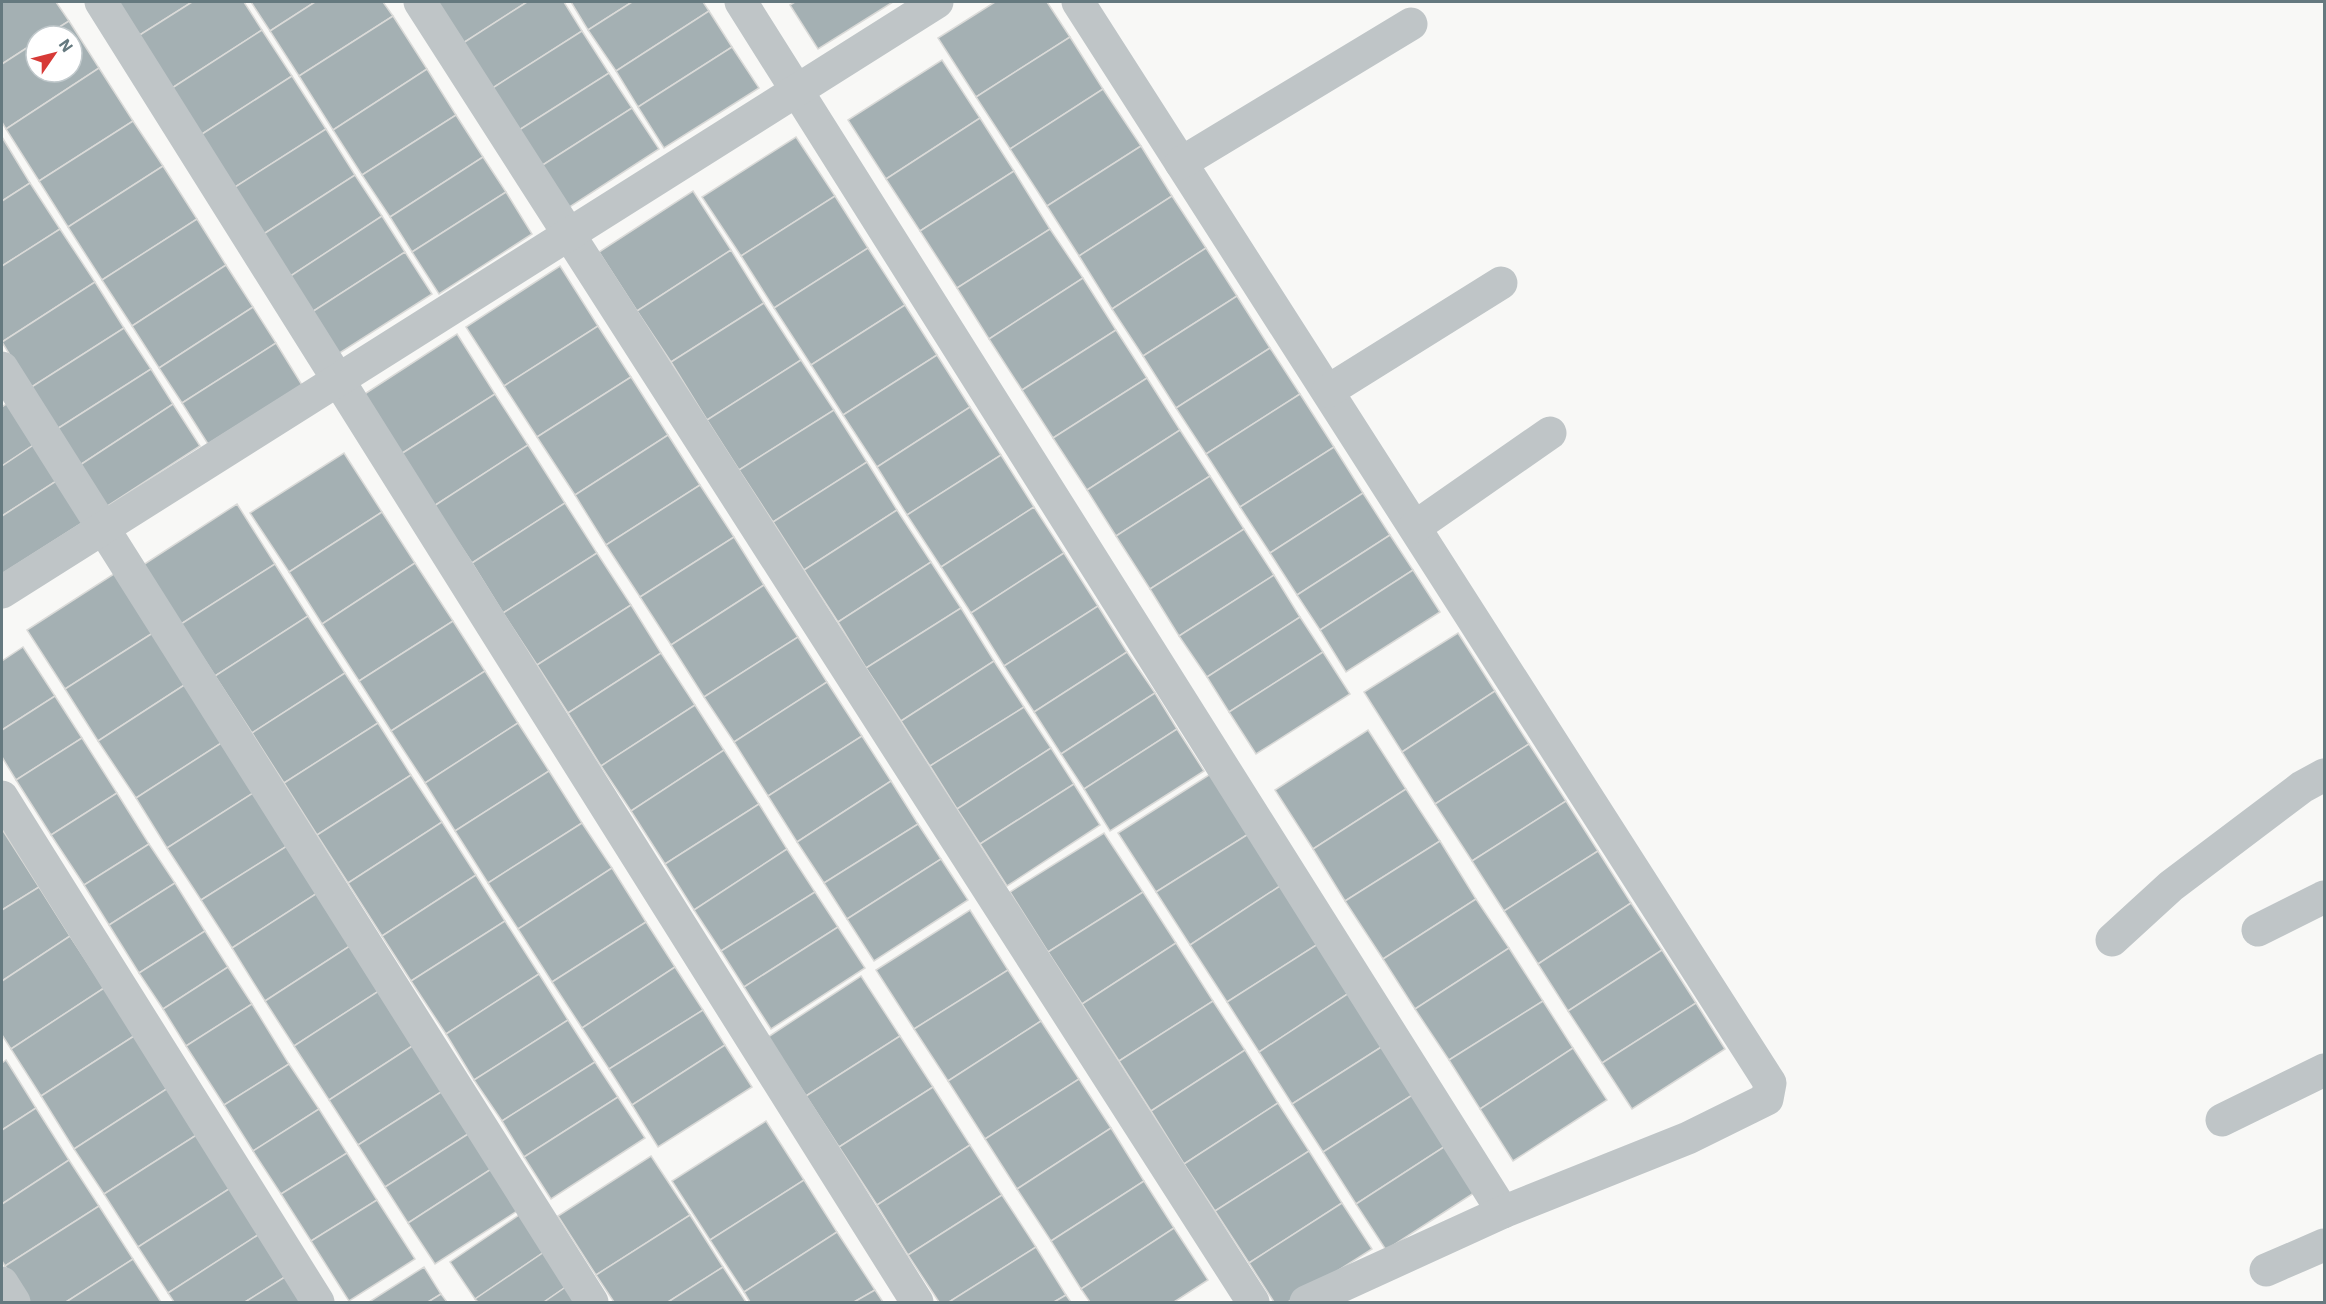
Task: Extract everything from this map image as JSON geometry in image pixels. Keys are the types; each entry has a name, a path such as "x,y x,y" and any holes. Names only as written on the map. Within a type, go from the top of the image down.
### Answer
{"street":[{"path":"101,2 917,1302"},
{"path":"420,2 1253,1302"},
{"path":"741,2 1503,1212"},
{"path":"2,592 937,2"},
{"path":"1078,2 1770,1083 1767,1100 1688,1138 1503,1212 1306,1302"},
{"path":"1181,163 1411,24"},
{"path":"1328,391 1501,283"},
{"path":"2,368 592,1302"},
{"path":"1415,527 1550,433"},
{"path":"2112,940 2171,886 2302,787 2325,775"},
{"path":"2,797 318,1302"},
{"path":"2258,930 2325,897"},
{"path":"2222,1120 2325,1070"},
{"path":"2266,1270 2325,1245"},
{"path":"2,1283 14,1302"}],"building":[{"path":"2,2 56,2 69,21 64,24 24,24 24,50 2,64"},
{"path":"112,2 192,2 135,38"},
{"path":"192,2 244,2 262,30 169,90 135,38"},
{"path":"251,2 315,2 270,31"},
{"path":"315,2 383,2 393,16 299,76 270,31"},
{"path":"431,2 527,2 460,45"},
{"path":"527,2 564,2 582,31 488,91 460,45"},
{"path":"571,2 632,2 588,30"},
{"path":"632,2 703,2 709,11 616,71 588,30"},
{"path":"795,2 893,2 818,49 790,5"},
{"path":"995,2 1047,2 1070,37 976,97 938,38"},
{"path":"709,11 732,47 638,107 616,71"},
{"path":"393,16 427,69 333,130 299,76"},
{"path":"262,30 292,76 199,136 169,90"},
{"path":"582,31 609,73 516,132 488,91"},
{"path":"1070,37 1103,89 1010,149 976,97"},
{"path":"84,44 99,68 84,78"},
{"path":"732,47 759,88 664,148 638,107"},
{"path":"24,50 24,84 75,84 6,129 2,122 2,64"},
{"path":"942,60 980,118 886,179 848,120"},
{"path":"99,68 133,121 39,181 6,129 75,84 84,84 84,78"},
{"path":"427,69 456,115 362,175 333,130"},
{"path":"609,73 632,108 538,168 516,132"},
{"path":"292,76 326,129 232,189 199,136"},
{"path":"1103,89 1141,146 1047,206 1010,149"},
{"path":"632,108 659,149 565,210 538,168"},
{"path":"456,115 483,157 390,217 362,175"},
{"path":"980,118 1014,171 920,231 886,179"},
{"path":"133,121 163,166 68,227 39,181"},
{"path":"326,129 355,175 262,235 232,189"},
{"path":"2,137 30,183 2,201"},
{"path":"796,137 835,196 741,256 702,197"},
{"path":"1141,146 1172,196 1079,256 1047,206"},
{"path":"483,157 506,192 412,252 390,217"},
{"path":"163,166 197,219 102,280 68,227"},
{"path":"1014,171 1050,229 957,288 920,231"},
{"path":"355,175 382,216 289,277 262,235"},
{"path":"30,183 60,229 2,266 2,201"},
{"path":"693,191 731,250 637,311 599,252"},
{"path":"506,192 532,234 439,294 412,252"},
{"path":"835,196 868,248 774,308 741,256"},
{"path":"1172,196 1206,248 1112,309 1079,256"},
{"path":"382,216 405,252 312,312 289,277"},
{"path":"197,219 226,265 132,326 102,280"},
{"path":"60,229 95,282 2,342 2,266"},
{"path":"1050,229 1083,278 989,339 957,288"},
{"path":"868,248 905,305 811,365 774,308"},
{"path":"1206,248 1237,296 1143,356 1112,309"},
{"path":"731,250 764,303 671,362 637,311"},
{"path":"405,252 432,294 338,354 312,312"},
{"path":"226,265 253,307 159,368 132,326"},
{"path":"560,266 598,326 504,386 466,327"},
{"path":"1083,278 1116,330 1022,390 989,339"},
{"path":"95,282 124,328 30,388 2,342"},
{"path":"1237,296 1270,348 1176,408 1143,356"},
{"path":"764,303 801,360 707,420 671,362"},
{"path":"905,305 937,355 843,415 811,365"},
{"path":"253,307 276,343 182,403 159,368"},
{"path":"598,326 631,377 537,437 504,386"},
{"path":"124,328 151,369 57,429 30,388"},
{"path":"1116,330 1147,378 1053,438 1022,390"},
{"path":"457,334 495,394 401,454 363,395"},
{"path":"276,343 302,385 208,444 182,403"},
{"path":"1270,348 1300,394 1206,454 1176,408"},
{"path":"937,355 970,407 877,467 843,415"},
{"path":"801,360 834,410 739,470 707,420"},
{"path":"151,369 173,404 80,465 57,429"},
{"path":"631,377 668,435 575,495 537,437"},
{"path":"1147,378 1180,430 1087,490 1053,438"},
{"path":"495,394 528,445 434,506 401,454"},
{"path":"1300,394 1334,447 1240,507 1206,454"},
{"path":"14,399 41,440 2,466 2,407"},
{"path":"173,404 200,446 106,507 80,465"},
{"path":"970,407 1001,455 907,515 877,467"},
{"path":"834,410 867,462 773,522 739,470"},
{"path":"1180,430 1210,476 1116,536 1087,490"},
{"path":"668,435 700,485 606,545 575,495"},
{"path":"41,440 64,476 2,516 2,466"},
{"path":"528,445 565,503 472,563 434,506"},
{"path":"1334,447 1363,493 1270,553 1240,507"},
{"path":"344,453 382,512 289,572 250,513"},
{"path":"1001,455 1034,507 941,567 907,515"},
{"path":"867,462 897,510 804,570 773,522"},
{"path":"64,476 90,518 2,574 2,516"},
{"path":"1210,476 1244,529 1150,589 1116,536"},
{"path":"700,485 734,537 640,597 606,545"},
{"path":"1363,493 1390,535 1297,595 1270,553"},
{"path":"565,503 597,553 503,613 472,563"},
{"path":"237,504 275,564 181,624 143,565"},
{"path":"1034,507 1064,553 971,613 941,567"},
{"path":"897,510 931,562 838,622 804,570"},
{"path":"382,512 415,563 322,624 289,572"},
{"path":"1244,529 1274,575 1179,636 1150,589"},
{"path":"1390,535 1413,570 1320,630 1297,595"},
{"path":"734,537 764,585 671,645 640,597"},
{"path":"597,553 631,605 537,665 503,613"},
{"path":"1064,553 1098,606 1004,666 971,613"},
{"path":"931,562 961,608 866,668 838,622"},
{"path":"415,563 453,621 359,681 322,624"},
{"path":"275,564 308,616 215,676 181,624"},
{"path":"120,570 159,629 65,689 27,630"},
{"path":"1413,570 1440,612 1346,672 1320,630"},
{"path":"1274,575 1300,617 1207,677 1179,636"},
{"path":"764,585 798,637 704,697 671,645"},
{"path":"631,605 661,653 568,713 537,665"},
{"path":"1098,606 1127,652 1034,712 1004,666"},
{"path":"961,608 994,661 901,721 866,668"},
{"path":"308,616 345,673 252,733 215,676"},
{"path":"1300,617 1323,652 1229,712 1207,677"},
{"path":"453,621 485,671 391,731 359,681"},
{"path":"159,629 192,680 98,741 65,689"},
{"path":"1458,633 1495,691 1402,752 1364,692"},
{"path":"798,637 827,682 734,742 704,697"},
{"path":"23,647 55,696 2,730 2,661"},
{"path":"1127,652 1155,693 1061,754 1034,712"},
{"path":"1323,652 1350,694 1256,754 1229,712"},
{"path":"661,653 695,705 601,766 568,713"},
{"path":"994,661 1024,707 930,766 901,721"},
{"path":"485,671 518,723 425,783 391,731"},
{"path":"345,673 378,723 284,783 252,733"},
{"path":"192,680 229,738 136,798 98,741"},
{"path":"827,682 862,736 768,796 734,742"},
{"path":"1495,691 1529,744 1435,804 1402,752"},
{"path":"1155,693 1177,729 1084,789 1061,754"},
{"path":"55,696 82,738 16,780 2,757 2,730"},
{"path":"695,705 724,750 631,811 601,766"},
{"path":"1024,707 1051,748 957,809 930,766"},
{"path":"378,723 411,775 317,835 284,783"},
{"path":"518,723 549,771 455,831 425,783"},
{"path":"1177,729 1204,771 1110,831 1084,789"},
{"path":"1368,730 1406,789 1313,849 1275,790"},
{"path":"862,736 891,781 797,842 768,796"},
{"path":"82,738 117,793 51,835 16,780"},
{"path":"229,738 261,788 167,848 136,798"},
{"path":"1529,744 1566,801 1472,861 1435,804"},
{"path":"1051,748 1074,784 980,844 957,809"},
{"path":"724,750 759,804 665,864 631,811"},
{"path":"549,771 582,823 488,883 455,831"},
{"path":"1212,773 1250,833 1156,892 1118,833"},
{"path":"411,775 442,822 348,883 317,835"},
{"path":"891,781 918,824 824,883 797,842"},
{"path":"1074,784 1100,825 1007,886 980,844"},
{"path":"261,788 295,841 201,900 167,848"},
{"path":"1406,789 1440,841 1345,901 1313,849"},
{"path":"117,793 149,844 84,885 51,835"},
{"path":"1566,801 1598,851 1504,911 1472,861"},
{"path":"759,804 787,849 694,910 665,864"},
{"path":"442,822 476,875 382,936 348,883"},
{"path":"582,823 612,868 518,929 488,883"},
{"path":"918,824 941,859 847,919 824,883"},
{"path":"2,829 39,887 2,910"},
{"path":"1104,833 1143,892 1048,952 1010,892"},
{"path":"1250,833 1283,884 1190,945 1156,892"},
{"path":"295,841 325,888 232,948 201,900"},
{"path":"1440,841 1476,899 1383,959 1345,901"},
{"path":"149,844 175,883 109,925 84,885"},
{"path":"787,849 815,892 721,951 694,910"},
{"path":"1598,851 1631,903 1538,964 1504,911"},
{"path":"941,859 968,900 874,961 847,919"},
{"path":"612,868 646,922 552,982 518,929"},
{"path":"476,875 505,921 411,981 382,936"},
{"path":"175,883 205,931 139,973 109,925"},
{"path":"1283,884 1321,942 1227,1002 1190,945"},
{"path":"39,887 70,936 2,981 2,910"},
{"path":"325,888 359,940 265,1001 232,948"},
{"path":"815,892 838,927 744,987 721,951"},
{"path":"1143,892 1176,943 1082,1004 1048,952"},
{"path":"1476,899 1509,948 1415,1009 1383,959"},
{"path":"1631,903 1662,950 1568,1011 1538,964"},
{"path":"970,910 1008,970 914,1029 876,970"},
{"path":"505,921 539,974 446,1034 411,981"},
{"path":"646,922 675,967 582,1028 552,982"},
{"path":"838,927 865,968 771,1029 744,987"},
{"path":"205,931 228,967 163,1009 139,973"},
{"path":"70,936 104,988 11,1049 2,1035 2,981"},
{"path":"359,940 388,985 294,1046 265,1001"},
{"path":"1321,942 1352,991 1259,1052 1227,1002"},
{"path":"1176,943 1213,1001 1119,1061 1082,1004"},
{"path":"1509,948 1543,1001 1449,1060 1415,1009"},
{"path":"1662,950 1696,1003 1602,1063 1568,1011"},
{"path":"228,967 252,1004 186,1046 163,1009"},
{"path":"675,967 703,1010 609,1069 582,1028"},
{"path":"1008,970 1041,1021 948,1081 914,1029"},
{"path":"539,974 568,1020 474,1080 446,1034"},
{"path":"861,976 900,1036 806,1096 768,1037"},
{"path":"388,985 423,1039 329,1100 294,1046"},
{"path":"104,988 134,1036 41,1096 11,1049"},
{"path":"1352,991 1386,1044 1292,1104 1259,1052"},
{"path":"1213,1001 1245,1050 1151,1111 1119,1061"},
{"path":"1543,1001 1573,1048 1480,1109 1449,1060"},
{"path":"1696,1003 1725,1049 1632,1109 1602,1063"},
{"path":"252,1004 289,1064 224,1105 186,1046"},
{"path":"703,1010 725,1045 632,1105 609,1069"},
{"path":"568,1020 595,1062 502,1121 474,1080"},
{"path":"1041,1021 1079,1079 985,1139 948,1081"},
{"path":"134,1036 168,1088 74,1149 41,1096"},
{"path":"900,1036 933,1087 839,1147 806,1096"},
{"path":"423,1039 452,1085 358,1145 329,1100"},
{"path":"1386,1044 1417,1092 1323,1152 1292,1104"},
{"path":"725,1045 752,1087 658,1147 632,1105"},
{"path":"1573,1048 1607,1100 1513,1161 1480,1109"},
{"path":"1245,1050 1278,1103 1184,1164 1151,1111"},
{"path":"6,1060 36,1108 2,1130 2,1063"},
{"path":"595,1062 618,1097 524,1157 502,1121"},
{"path":"289,1064 319,1109 253,1151 224,1105"},
{"path":"1079,1079 1111,1128 1017,1189 985,1139"},
{"path":"452,1085 479,1127 385,1187 358,1145"},
{"path":"933,1087 970,1145 877,1205 839,1147"},
{"path":"168,1088 198,1134 104,1194 74,1149"},
{"path":"1417,1092 1450,1143 1356,1204 1323,1152"},
{"path":"618,1097 645,1138 551,1199 524,1157"},
{"path":"1278,1103 1309,1151 1215,1211 1184,1164"},
{"path":"36,1108 69,1160 2,1204 2,1130"},
{"path":"319,1109 347,1153 281,1194 253,1151"},
{"path":"766,1121 804,1180 710,1240 672,1181"},
{"path":"479,1127 502,1162 408,1223 385,1187"},
{"path":"1111,1128 1144,1181 1051,1241 1017,1189"},
{"path":"198,1134 232,1187 138,1247 104,1194"},
{"path":"1450,1143 1480,1189 1386,1250 1356,1204"},
{"path":"970,1145 1002,1195 908,1255 877,1205"},
{"path":"1309,1151 1342,1203 1249,1263 1215,1211"},
{"path":"347,1153 377,1200 311,1241 281,1194"},
{"path":"651,1156 690,1215 596,1275 558,1216"},
{"path":"69,1160 99,1206 5,1266 2,1261 2,1204"},
{"path":"502,1162 528,1204 435,1264 408,1223"},
{"path":"804,1180 837,1232 744,1292 710,1240"},
{"path":"1144,1181 1174,1228 1081,1289 1051,1241"},
{"path":"232,1187 261,1233 168,1293 138,1247"},
{"path":"1002,1195 1036,1247 949,1302 939,1302 908,1255"},
{"path":"377,1200 415,1259 349,1301 311,1241"},
{"path":"1342,1203 1372,1249 1288,1302 1274,1302 1249,1263"},
{"path":"99,1206 133,1259 66,1302 28,1302 5,1266"},
{"path":"522,1213 547,1250 475,1299 450,1262"},
{"path":"690,1215 723,1267 668,1302 614,1302 596,1275"},
{"path":"1174,1228 1208,1280 1174,1302 1090,1302 1081,1289"},
{"path":"837,1232 875,1290 854,1302 750,1302 744,1292"},
{"path":"261,1233 288,1275 245,1302 174,1302 168,1293"},
{"path":"1036,1247 1066,1295 1054,1302 949,1302"},
{"path":"547,1250 570,1284 544,1302 478,1302 475,1299"},
{"path":"133,1259 161,1302 66,1302"},
{"path":"424,1267 441,1294 428,1302 369,1302"},
{"path":"723,1267 746,1302 668,1302"},
{"path":"288,1275 306,1302 245,1302"},
{"path":"570,1284 583,1302 544,1302"},
{"path":"875,1290 883,1302 854,1302"},
{"path":"441,1294 447,1302 428,1302"},
{"path":"1066,1295 1071,1302 1054,1302"}]}
